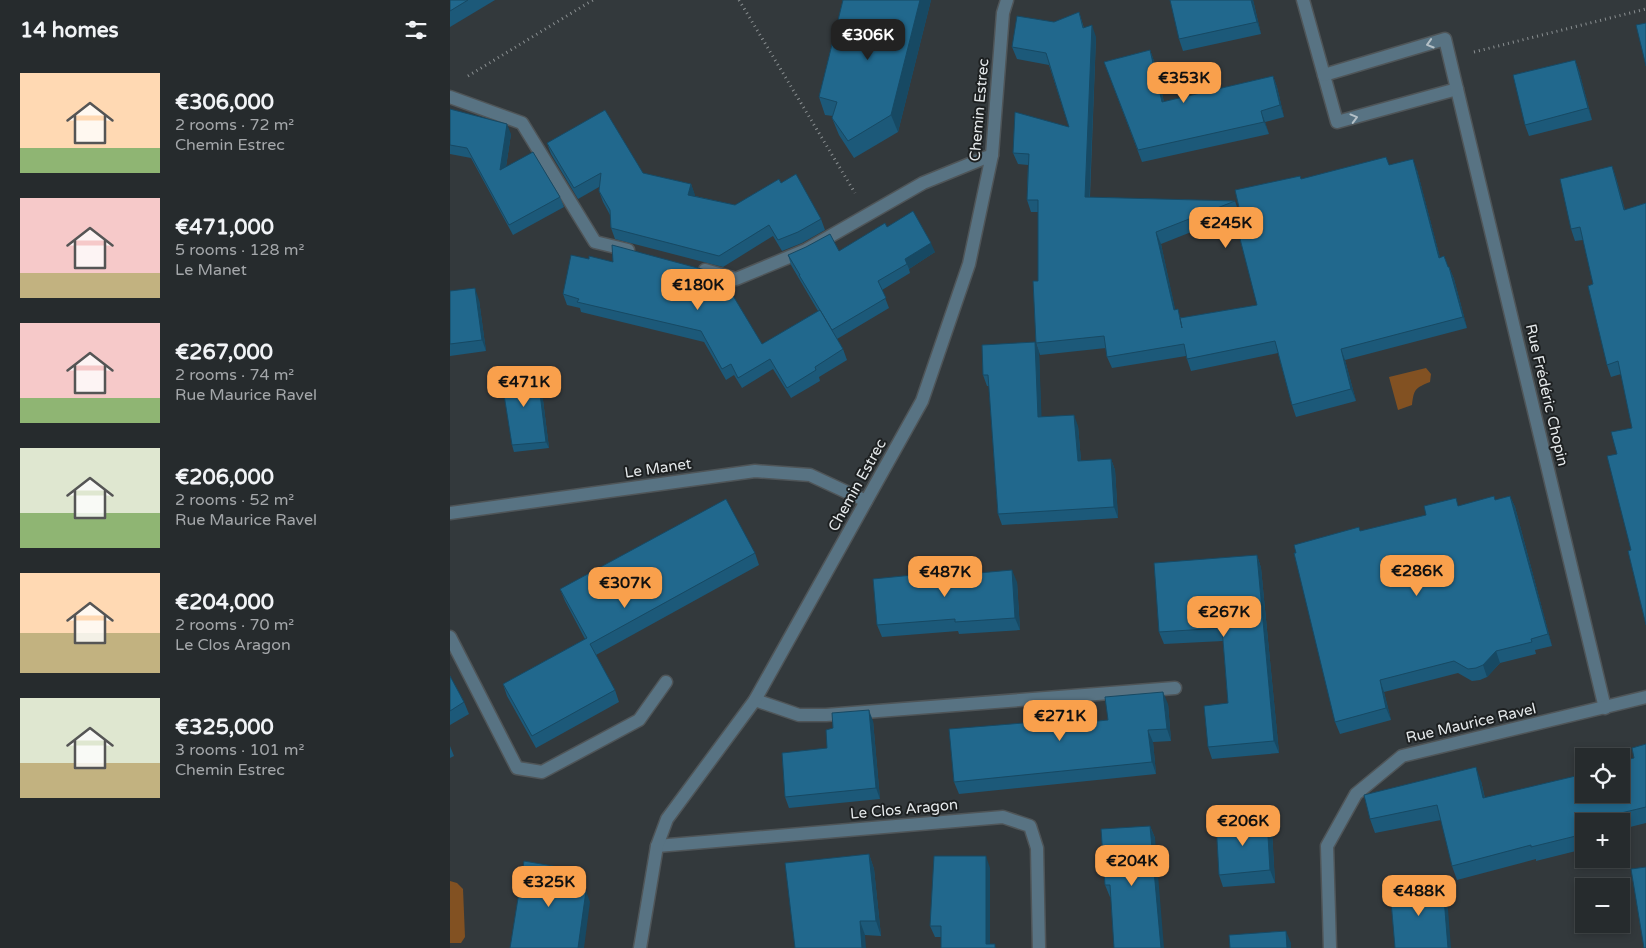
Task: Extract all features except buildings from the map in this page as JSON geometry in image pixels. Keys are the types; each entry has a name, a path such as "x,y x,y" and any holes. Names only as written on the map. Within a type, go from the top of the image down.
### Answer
{"street":[{"name":"Chemin Estrec","path":"640,948 657,846 667,818 755,700 922,401 969,264 992,155 1003,13 1007,0"},
{"path":"1303,0 1337,122 1457,89"},
{"name":"Rue Frédéric Chopin","path":"1324,75 1445,39 1606,708"},
{"path":"450,97 522,123 595,242 642,254"},
{"path":"689,266 736,278 806,250 922,183 992,155"},
{"name":"Le Manet","path":"450,513 755,471 810,475 866,501"},
{"path":"450,638 517,768 542,772 639,720 666,682"},
{"path":"755,700 799,715 826,715 1175,688"},
{"name":"Rue Maurice Ravel","path":"1330,948 1327,846 1356,794 1402,756 1646,697"},
{"name":"Le Clos Aragon","path":"657,846 1003,817 1030,826 1037,848 1039,948"}],"path":[{"path":"467,77 593,0"},
{"path":"739,0 868,215"},
{"path":"1449,58 1646,9"}],"shaded area":[{"path":"1426,368 1431,374 1430,382 1416,390 1412,405 1398,410 1389,377"},
{"path":"450,881 457,883 463,889 465,937 461,943 450,943"}]}
